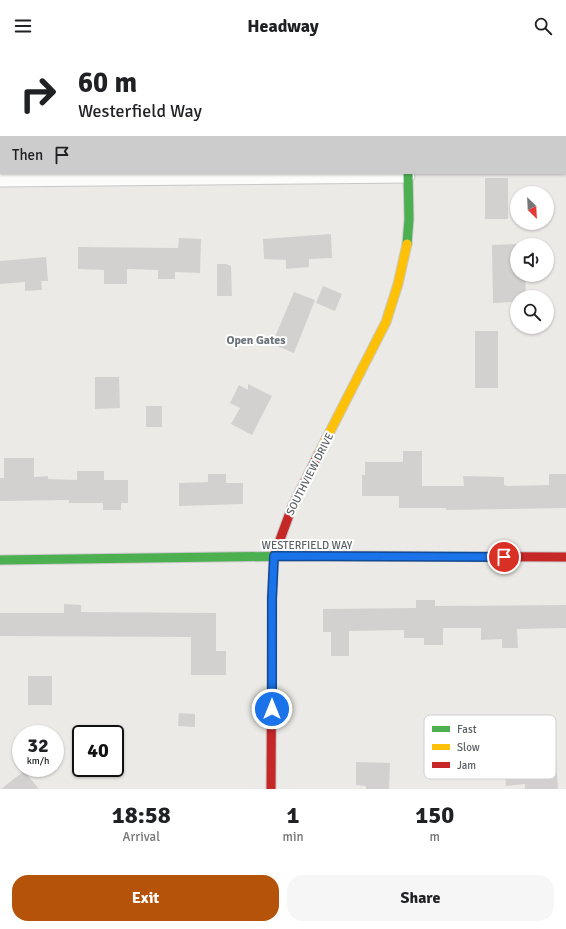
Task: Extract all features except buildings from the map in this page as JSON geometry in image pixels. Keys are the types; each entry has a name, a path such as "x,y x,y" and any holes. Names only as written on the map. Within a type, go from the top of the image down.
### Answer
{"street":[{"path":"0,180 408,174"},
{"name":"SOUTHVIEW DRIVE","path":"271,789 272,599 274,556 292,507 386,322 397,291 404,263 409,221 408,174"},
{"name":"WESTERFIELD WAY","path":"0,560 274,556 566,557"}],"traffic: fast":[{"path":"407,244 409,219 408,174"},
{"path":"0,560 303,556"}],"traffic: slow":[{"path":"318,455 386,322 398,284 407,244"}],"traffic: jam":[{"path":"271,789 272,599 274,556 292,507 318,455"},
{"path":"303,556 566,557"}],"district":[{"name":"Open Gates","path":"256,340"}],"route":[{"path":"272,709 272,599 274,556 504,557"}]}
